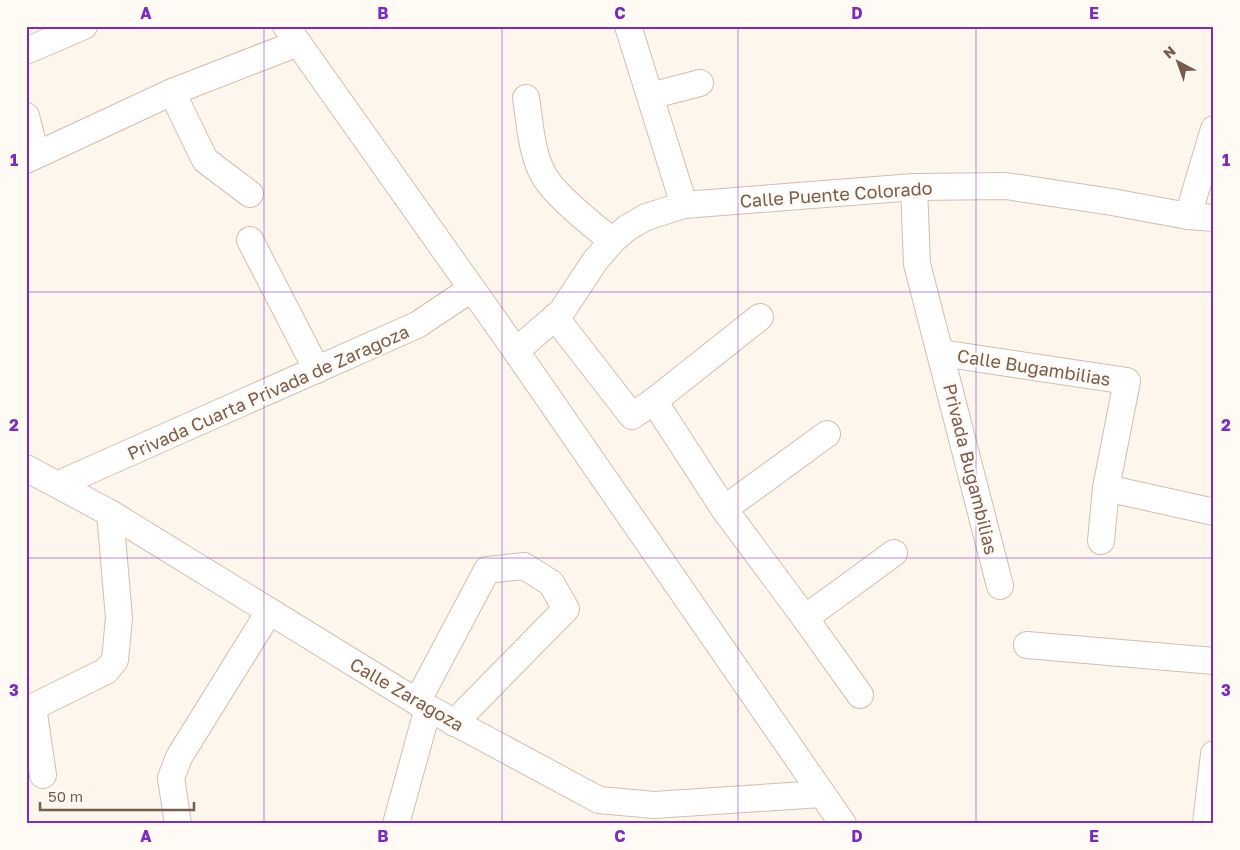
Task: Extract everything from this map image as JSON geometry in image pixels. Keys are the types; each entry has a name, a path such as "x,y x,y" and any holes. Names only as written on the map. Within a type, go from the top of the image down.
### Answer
{"street":[{"path":"26,51 84,26"},
{"path":"628,26 684,205"},
{"path":"26,116 31,157 292,34 516,352 843,824"},
{"path":"650,96 700,83"},
{"path":"172,92 205,160 250,194"},
{"path":"526,98 534,150 543,174 552,188 612,241"},
{"path":"1188,216 1214,129"},
{"name":"Calle Puente Colorado","path":"516,352 562,311 595,261 612,241 627,228 646,217 684,205 914,187 1006,186 1188,216 1214,218"},
{"name":"Calle Bugambilias","path":"914,187 917,264 941,353 1127,381 1106,488 1101,541"},
{"path":"250,240 317,370"},
{"name":"Privada Cuarta Privada de Zaragoza","path":"59,484 417,325 471,289"},
{"path":"555,317 632,416 760,318"},
{"name":"Privada Bugambilias","path":"941,353 1000,586"},
{"path":"654,400 724,509 806,618 860,696"},
{"path":"724,509 827,434"},
{"name":"Calle Zaragoza","path":"26,468 110,513 269,612 454,723 599,800 654,805 821,794"},
{"path":"1106,488 1214,512"},
{"path":"43,775 30,711 106,670 115,660 119,618 110,513"},
{"path":"806,618 894,553"},
{"path":"396,824 423,705 487,570 524,566 551,583 566,609 454,723"},
{"path":"178,824 171,778 179,757 269,612"},
{"path":"1027,645 1214,661"},
{"path":"1206,824 1214,754"}]}
